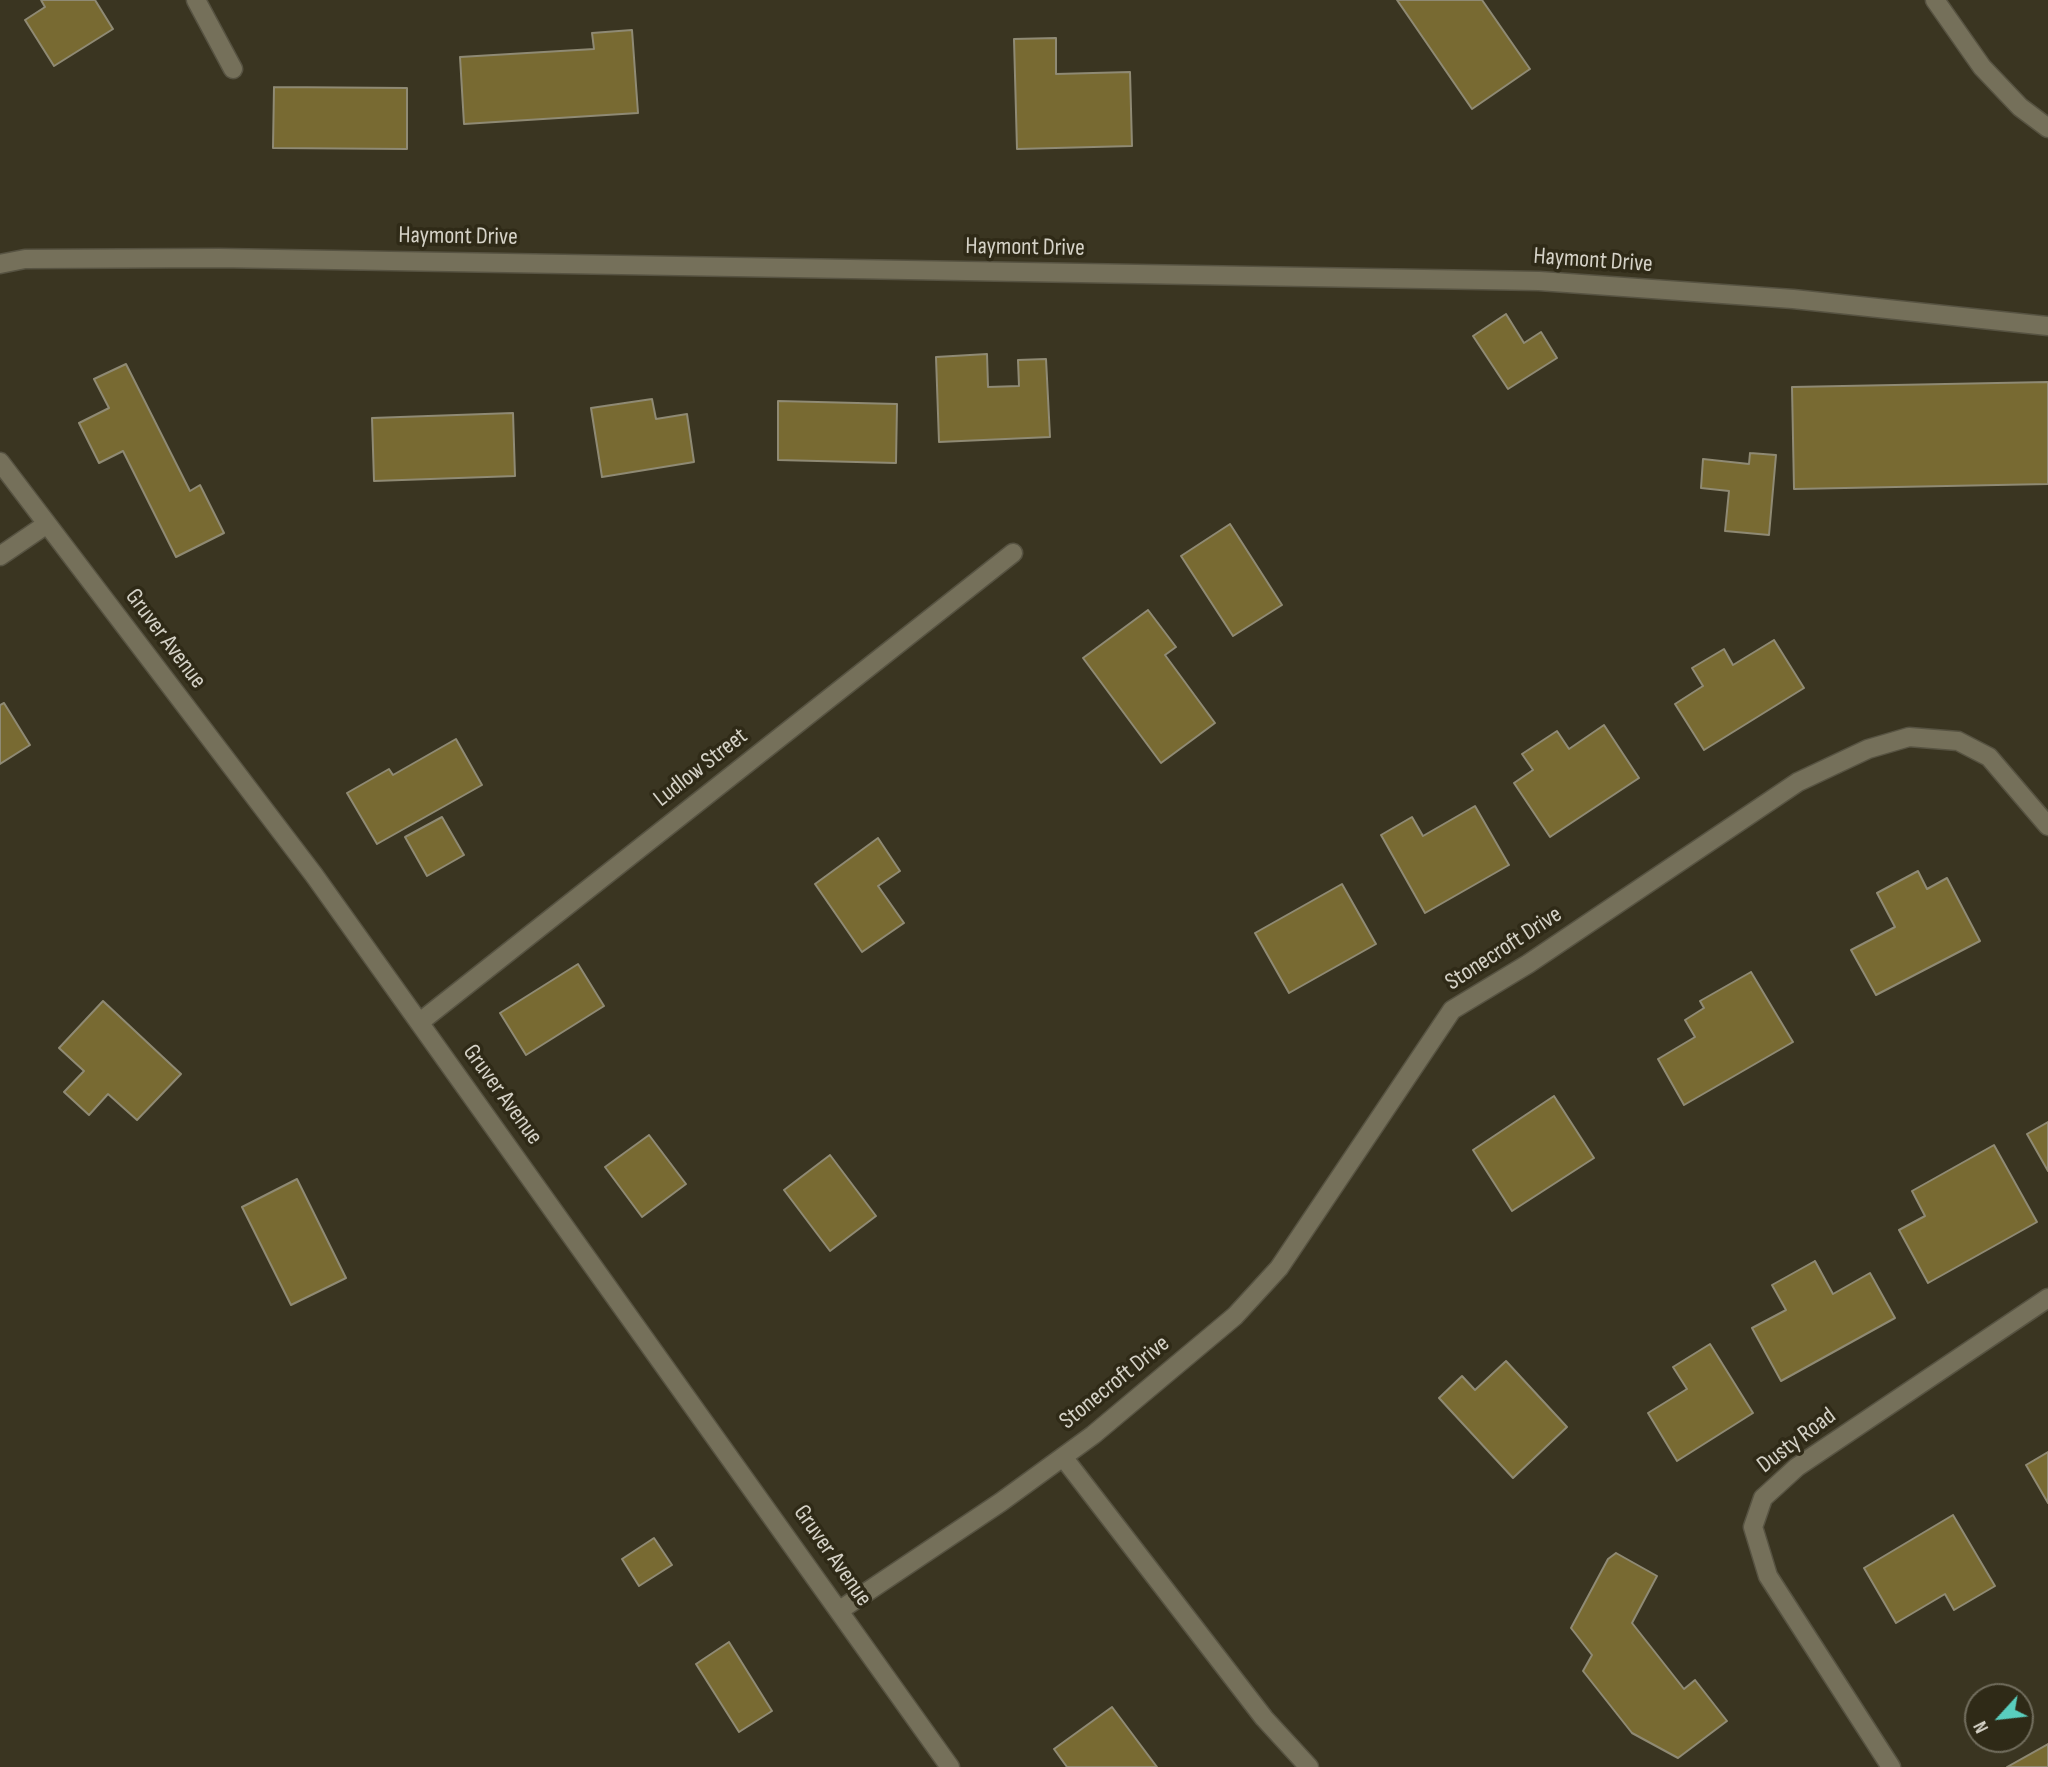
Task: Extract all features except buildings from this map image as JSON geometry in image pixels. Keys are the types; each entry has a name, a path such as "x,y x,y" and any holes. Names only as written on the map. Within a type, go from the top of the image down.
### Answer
{"street":[{"path":"197,0 233,69"},
{"path":"1935,0 1982,67 2020,107 2048,128"},
{"name":"Haymont Drive","path":"0,264 25,260 219,258 1539,281 1793,299 2048,326"},
{"name":"Gruver Avenue","path":"0,462 314,875 950,1767"},
{"path":"0,556 47,524"},
{"name":"Ludlow Street","path":"420,1022 1013,553"},
{"name":"Stonecroft Drive","path":"840,1610 1001,1502 1093,1435 1235,1316 1279,1268 1452,1010 1528,964 1798,782 1868,749 1909,737 1958,741 1990,757 2048,826"},
{"name":"Dusty Road","path":"1891,1767 1768,1576 1752,1527 1763,1498 1797,1467 2048,1298"},
{"name":"Stonecroft Drive","path":"1063,1457 1264,1718 1309,1767"}]}
